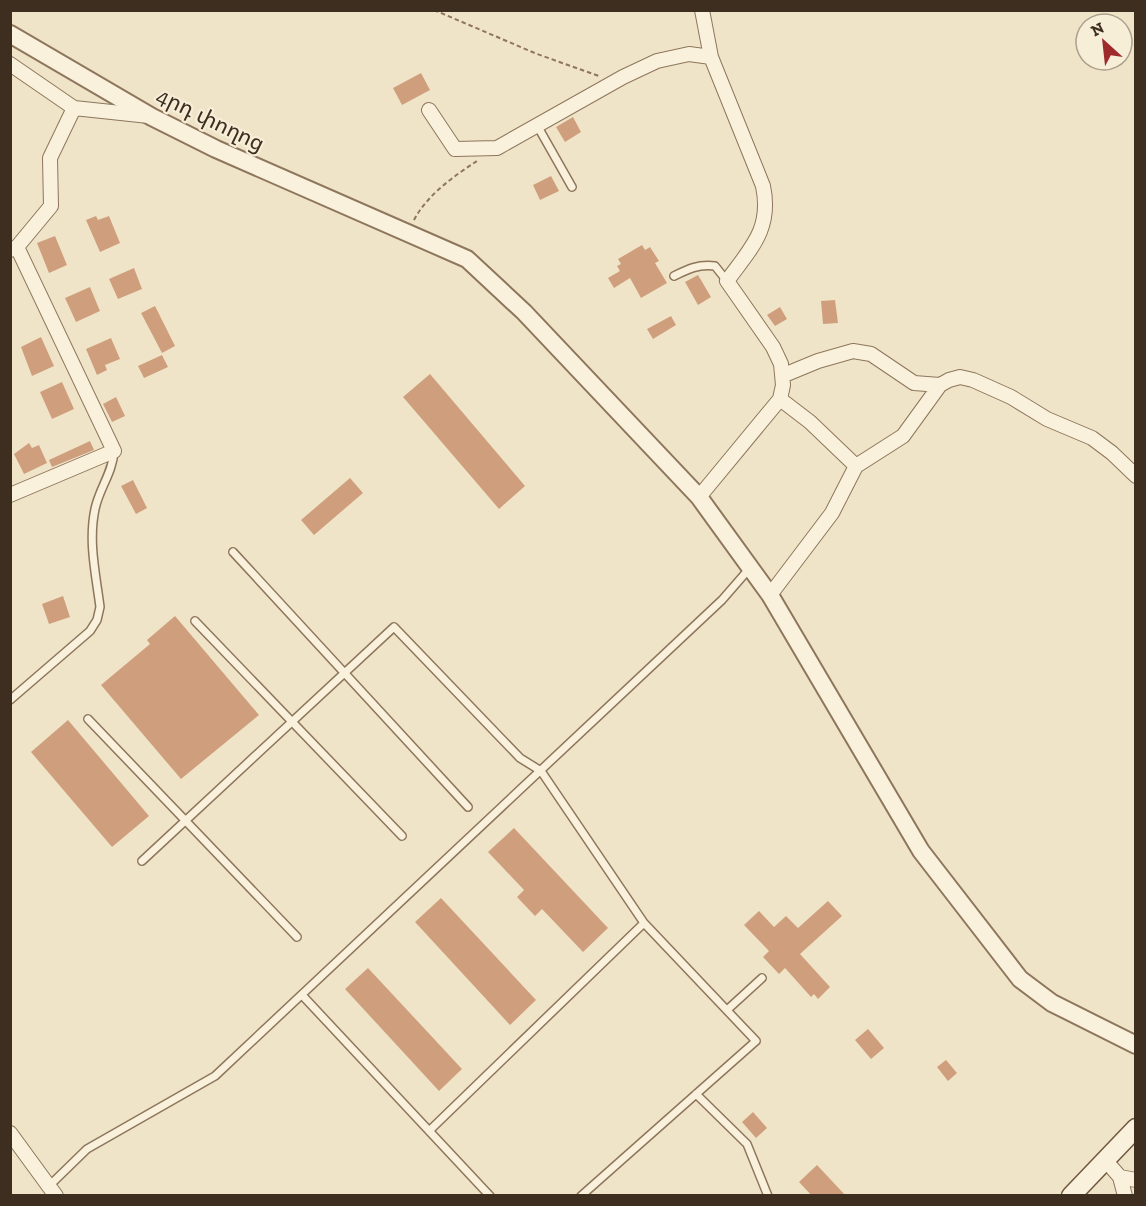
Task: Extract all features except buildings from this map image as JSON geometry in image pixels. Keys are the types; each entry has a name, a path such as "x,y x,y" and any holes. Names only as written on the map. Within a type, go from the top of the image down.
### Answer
{"main road":[{"path":"1071,1196 1136,1128"}],"street":[{"path":"699,497 780,399 784,375 773,347 727,281 759,238 765,219 766,201 763,186 711,57 702,10"},
{"name":"4րդ փողոց","path":"10,34 152,117 216,148 467,259 524,312 699,497 770,595 921,851 1020,979 1052,1003 1136,1045"},
{"path":"429,110 455,149 497,148 538,127 623,77 657,61 689,54 711,57"},
{"path":"10,64 74,108 152,117"},
{"path":"10,495 114,451 14,249 51,206 50,158 74,108"},
{"path":"784,375 826,358 853,351 871,354 914,383 939,385 960,377 973,380 1092,438 1136,476"},
{"path":"770,595 828,518 856,466 903,436 939,385"},
{"path":"780,399 810,422 856,466"},
{"path":"10,1133 53,1191"},
{"path":"1106,1161 1120,1178 1125,1196"},
{"path":"1120,1178 1136,1180"}],"lane":[{"path":"538,127 572,188"},
{"path":"674,276 696,265 706,265 715,266 727,281"},
{"path":"10,700 90,631 97,620 100,607 92,524 95,506 112,466 114,451"},
{"path":"233,552 468,807"},
{"path":"53,1191 87,1149 215,1076 722,600 750,567"},
{"path":"195,621 402,836"},
{"path":"142,861 184,819 293,722 394,627 520,758 541,771 644,923 756,1041 581,1196"},
{"path":"88,719 297,937"},
{"path":"429,1131 644,923"},
{"path":"727,1010 762,978"},
{"path":"302,995 490,1196"},
{"path":"696,1094 747,1144 768,1196"}],"path":[{"path":"434,10 591,74 603,77 623,77"},
{"path":"403,232 420,208 440,190 497,148"}]}
